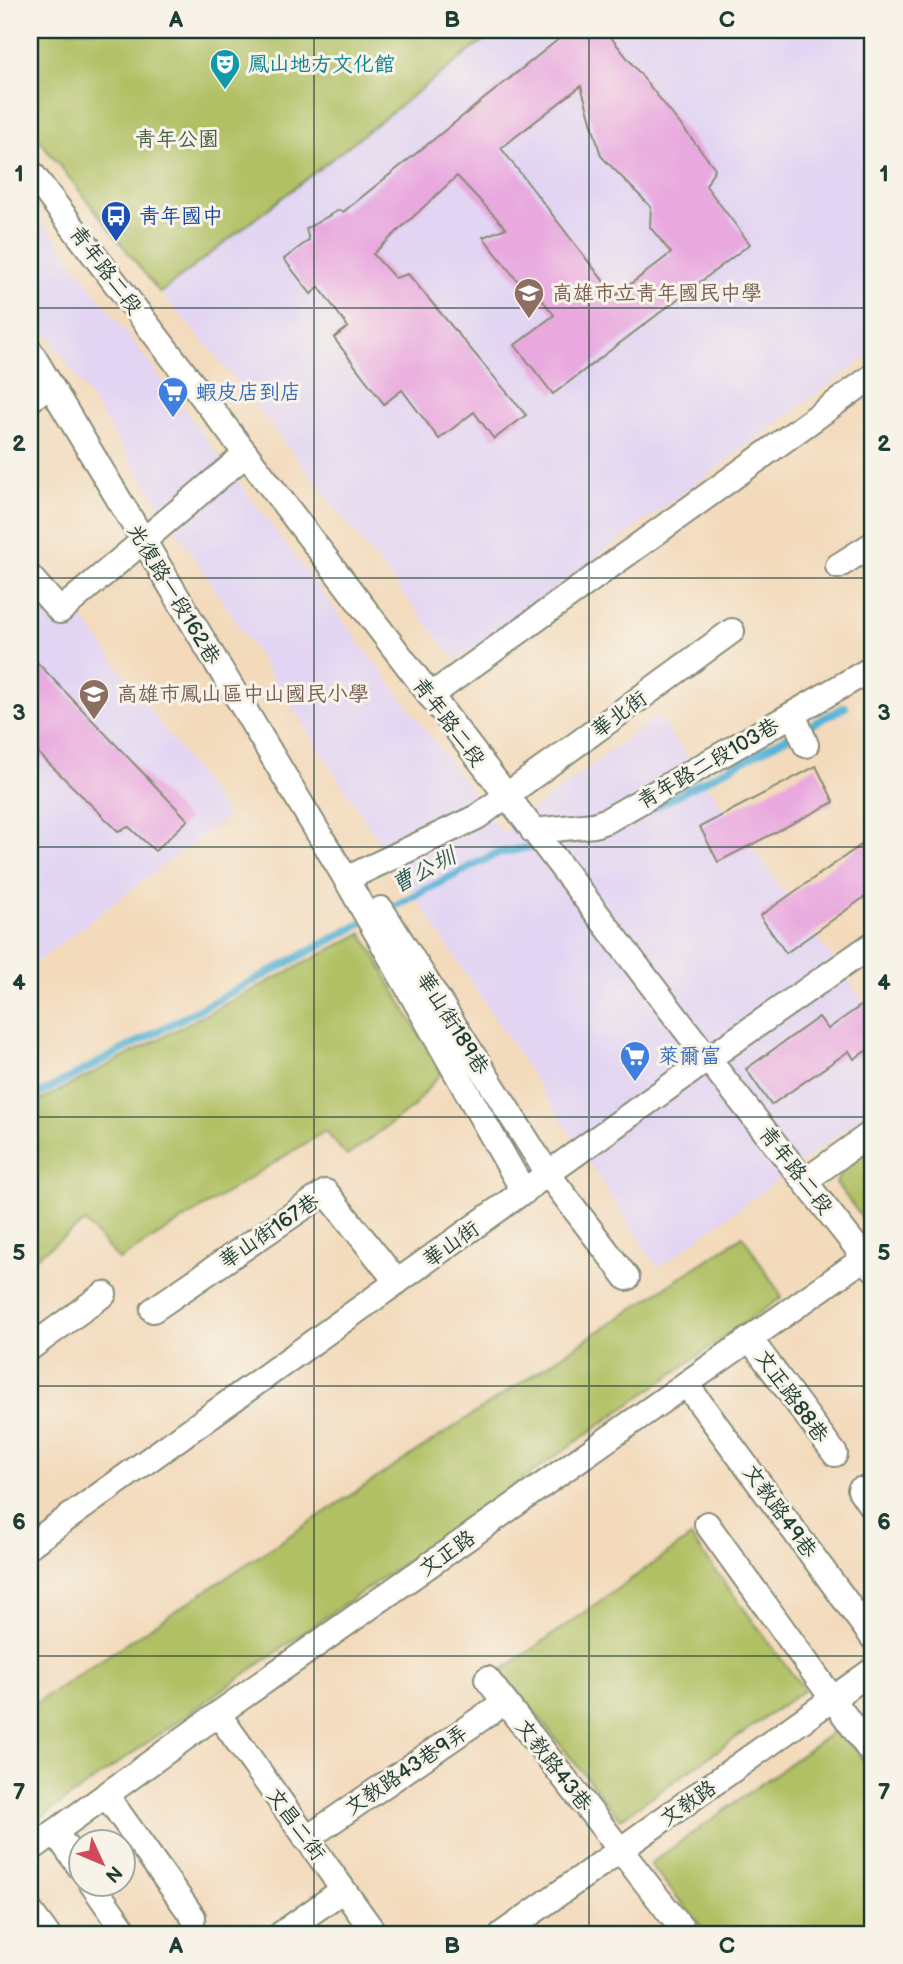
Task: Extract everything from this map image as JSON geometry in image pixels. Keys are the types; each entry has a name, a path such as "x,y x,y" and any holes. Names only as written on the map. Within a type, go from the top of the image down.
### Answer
{"street":[{"name":"青年路二段","path":"30,171 708,1059 871,1259"},
{"name":"光復路一段162巷","path":"30,351 142,542 352,876"},
{"path":"430,696 873,376"},
{"path":"30,400 49,384"},
{"path":"30,577 60,611 246,454"},
{"path":"838,566 873,544"},
{"name":"華北街","path":"352,876 477,817 732,631"},
{"name":"青年路二段103巷","path":"533,831 594,825 608,820 873,668"},
{"path":"793,714 806,745"},
{"name":"華山街189巷","path":"352,876 548,1174 627,1278"},
{"path":"376,916 524,1192"},
{"name":"華山街","path":"30,1545 708,1059 873,944"},
{"path":"805,1181 873,1132"},
{"name":"華山街167巷","path":"153,1310 326,1192 397,1282"},
{"name":"文正路","path":"30,1850 750,1339 871,1259"},
{"path":"30,1348 104,1294"},
{"name":"文正路88巷","path":"750,1339 835,1454"},
{"name":"文教路49巷","path":"686,1384 873,1638"},
{"path":"707,1524 873,1755"},
{"name":"文教路","path":"502,1934 873,1670"},
{"name":"文教路43巷","path":"487,1679 686,1934"},
{"name":"文教路43巷9弄","path":"306,1839 505,1702"},
{"name":"文昌二街","path":"218,1714 375,1934"},
{"path":"106,1795 193,1917"},
{"path":"55,1832 66,1847"},
{"path":"281,1934 343,1890"},
{"path":"102,1898 127,1934"},
{"path":"30,1911 47,1934"}],"shaded area":[{"name":"高雄市立青年國民中學","path":"497,30 873,30 873,352 456,661 209,347 160,293"},
{"path":"30,205 503,833 657,715 873,1015 873,1109 658,1268 30,306"},
{"name":"高雄市鳳山區中山國民小學","path":"30,546 228,816 30,967"}],"green space":[{"name":"青年公園","path":"30,30 497,30 160,293 30,128"},
{"path":"362,933 441,1073 413,1107 347,1156 325,1131 119,1260 85,1222 30,1261 30,1106"},
{"path":"873,1147 873,1228 869,1227 836,1183 844,1167"},
{"path":"743,1236 782,1297 30,1825 30,1707"},
{"path":"691,1537 804,1690 620,1819 501,1671"},
{"path":"840,1727 873,1774 873,1934 707,1934 650,1864"}],"building":[{"path":"570,30 605,30 715,168 706,186 750,244 553,394 515,345 554,315 530,284 524,289 483,237 506,228 457,176 373,254 395,278 408,274 526,415 494,439 474,412 439,439 402,390 384,404 334,338 348,327 319,287 311,294 284,259 309,240 306,229 339,210 343,212","holes":["581,86 601,156 651,207 650,227 671,253 615,296 501,148"]},
{"path":"30,655 188,820 155,851 129,827 118,831 30,745"},
{"path":"816,766 834,802 718,862 700,827"},
{"path":"864,843 873,856 873,891 786,953 760,916"},
{"path":"873,997 873,1046 854,1059 849,1051 771,1105 746,1069 819,1017 828,1029"}],"waterway":[{"name":"曹公圳","path":"641,814 845,707"},
{"name":"曹公圳","path":"385,911 495,854 574,838"},
{"name":"曹公圳","path":"30,1099 368,920"}],"place":[{"name":"鳳山地方文化館","path":"225,91"},
{"name":"青年國中","path":"116,243"},
{"name":"高雄市立青年國民中學","path":"529,320"},
{"name":"蝦皮店到店","path":"173,419"},
{"name":"高雄市鳳山區中山國民小學","path":"94,721"},
{"name":"萊爾富","path":"635,1083"}]}
